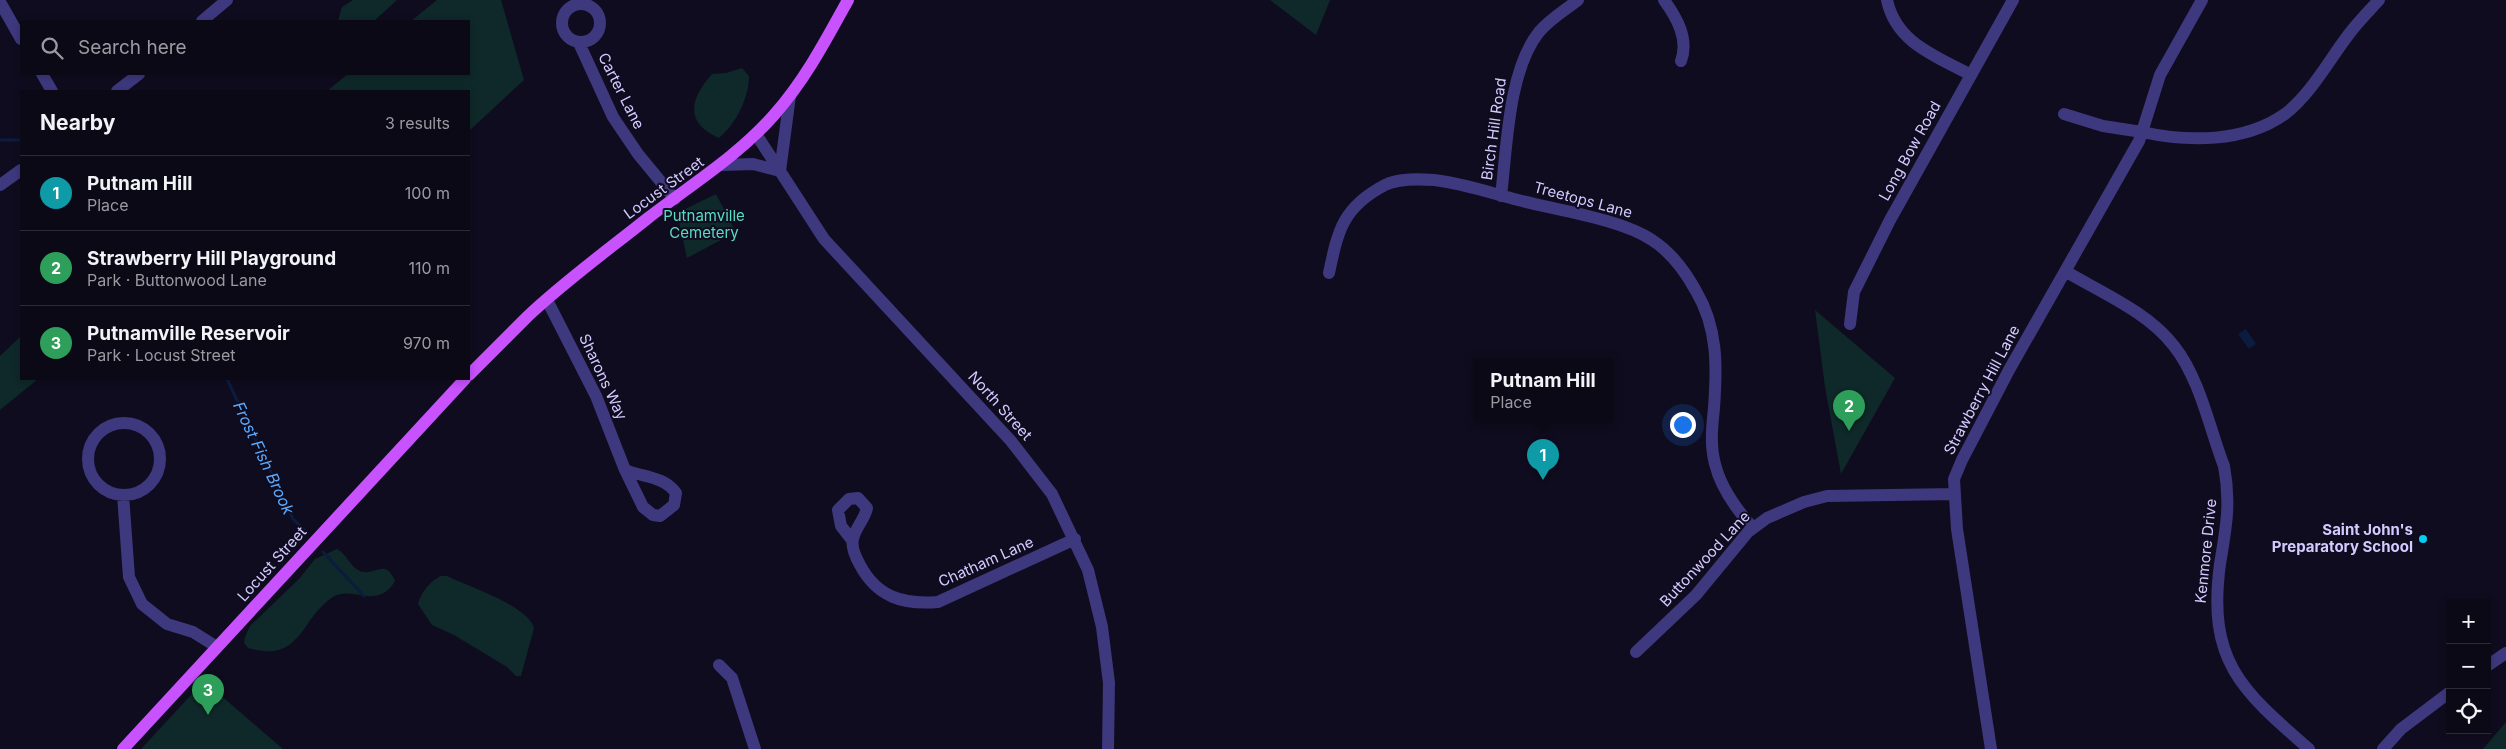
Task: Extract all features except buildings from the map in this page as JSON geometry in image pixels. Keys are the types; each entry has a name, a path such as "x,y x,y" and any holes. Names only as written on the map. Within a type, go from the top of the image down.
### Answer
{"main road":[{"name":"Locust Street","path":"470,375 547,300 675,199 722,165 756,134 790,96 817,58 848,0"},
{"name":"Locust Street","path":"123,749 465,380"}],"street":[{"path":"203,20 227,0"},
{"name":"Birch Hill Road","path":"1501,196 1518,73 1538,33 1554,17 1578,0"},
{"path":"1664,0 1682,33 1684,47 1681,61"},
{"path":"1886,0 1890,17 1907,39 1971,75"},
{"name":"Long Bow Road","path":"1850,324 1854,292 1890,220 2013,0"},
{"name":"Strawberry Hill Lane","path":"1990,749 1957,529 1954,479 2008,370 2139,141 2160,75 2202,0"},
{"path":"2064,114 2103,126 2196,140 2234,134 2263,126 2285,113 2300,99 2350,32 2379,0"},
{"path":"0,2 20,37"},
{"name":"Carter Lane","path":"579,43 613,117 638,154 675,199"},
{"path":"43,75 51,90"},
{"path":"118,90 138,75"},
{"path":"722,165 753,164 780,171 790,96"},
{"name":"North Street","path":"756,134 824,239 1033,468 1052,494 1075,539 1088,570 1102,627 1108,683 1108,749"},
{"path":"0,185 20,171"},
{"name":"Treetops Lane","path":"1329,273 1336,236 1342,223 1352,210 1387,184 1411,180 1436,180 1633,230 1663,248 1682,269 1703,303 1712,329 1716,356 1712,444 1715,467 1733,503 1753,528"},
{"name":"Kenmore Drive","path":"2065,271 2153,325 2176,348 2187,367 2224,466 2227,481 2228,518 2217,587 2216,615 2226,654 2248,693 2309,749"},
{"name":"Sharons Way","path":"547,300 596,396 625,470"},
{"path":"123,422 135,424 144,429 152,436 160,454 157,475 151,483 138,492 123,495 111,493 100,486 92,477 88,465 90,447 100,431 110,425 123,422"},
{"name":"Buttonwood Lane","path":"1636,652 1696,595 1731,551 1753,528 1766,518 1804,502 1827,496 1955,494"},
{"path":"123,495 129,577 142,604 167,624 193,632 217,647"},
{"name":"Chatham Lane","path":"852,540 855,556 867,578 875,586 905,602 922,603 938,602 1075,539"},
{"path":"2491,663 2506,653"},
{"path":"719,665 732,678 756,749"},
{"path":"2383,749 2401,729 2446,695"}],"green space":[{"path":"353,0 397,0 375,20 338,20 342,7"},
{"path":"437,0 501,0 524,80 470,130 470,90 328,90 347,75 470,75 470,20 412,20"},
{"path":"1270,0 1330,0 1316,35"},
{"path":"742,68 749,76 747,93 736,118 719,138 700,125 694,110 695,102 704,84 712,74 726,73"},
{"name":"Putnamville Cemetery","path":"716,194 736,232 687,258 677,213"},
{"path":"1815,310 1895,378 1841,474 1825,387"},
{"path":"20,337 20,380 37,380 0,410 0,356"},
{"path":"337,549 360,571 387,570 395,581 388,590 381,594 365,596 341,594 333,597 322,606 290,644 279,650 266,651 248,648 244,643 250,626 299,579 315,559"},
{"path":"441,576 447,576 496,598 521,612 530,620 534,628 521,676 516,676 507,667 454,635 432,625 418,604 421,595 427,587"},
{"path":"204,681 283,749 141,749"},
{"path":"2506,722 2506,749 2483,749"}],"water":[{"path":"2246,329 2256,344 2249,349 2238,334"}],"waterway":[{"name":"Frost Fish Brook","path":"0,140 20,140"},
{"name":"Frost Fish Brook","path":"227,380 293,519 307,533"},
{"name":"Frost Fish Brook","path":"323,552 364,596"}],"place":[{"name":"Strawberry Hill Playground","path":"1849,431"},
{"name":"Putnam Hill","path":"1543,480"},
{"name":"Saint John's Preparatory School","path":"2423,539"},
{"name":"Putnamville Reservoir","path":"208,715"}]}
